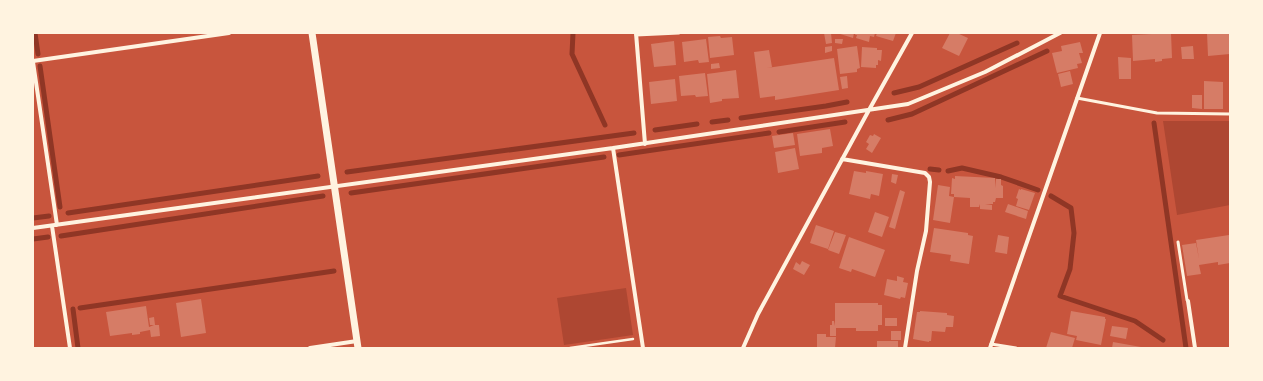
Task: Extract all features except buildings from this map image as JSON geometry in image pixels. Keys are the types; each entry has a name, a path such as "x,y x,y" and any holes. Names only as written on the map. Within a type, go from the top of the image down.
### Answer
{"street":[{"path":"70,348 33,61 229,33"},
{"path":"310,348 357,345 312,33"},
{"path":"743,348 758,314 868,110 912,33"},
{"path":"33,228 645,144 908,104 985,72 1060,33"},
{"path":"990,346 1100,33"},
{"path":"636,34 645,144"},
{"path":"613,148 643,348"},
{"path":"842,159 925,173 929,177 930,182 926,231 917,271 905,348"},
{"path":"1188,301 1195,348"}],"lane":[{"path":"636,34 679,33"},
{"path":"1077,98 1157,113 1230,114"},
{"path":"1178,242 1188,301"},
{"path":"990,346 1016,348"}],"path":[{"path":"570,348 642,337"}],"shaded area":[{"path":"1163,121 1230,121 1230,205 1177,215"},
{"path":"626,288 633,335 564,345 557,298"}],"waterway":[{"path":"35,33 38,54"},
{"path":"573,33 572,54 605,125"},
{"path":"894,93 919,87 1017,43"},
{"path":"888,120 912,114 1047,51"},
{"path":"40,66 60,207"},
{"path":"741,118 847,102"},
{"path":"712,122 728,120"},
{"path":"779,132 845,122"},
{"path":"1154,123 1186,348"},
{"path":"655,130 697,124"},
{"path":"347,172 634,133"},
{"path":"619,155 769,133"},
{"path":"351,193 604,157"},
{"path":"948,171 962,168 1001,177 1038,190"},
{"path":"930,169 939,170"},
{"path":"68,213 318,176"},
{"path":"61,236 323,196"},
{"path":"1051,196 1071,208 1074,233 1070,269 1060,296 1135,321 1163,340"},
{"path":"33,218 49,216"},
{"path":"33,239 48,237"},
{"path":"80,308 334,271"},
{"path":"73,309 78,348"}]}
